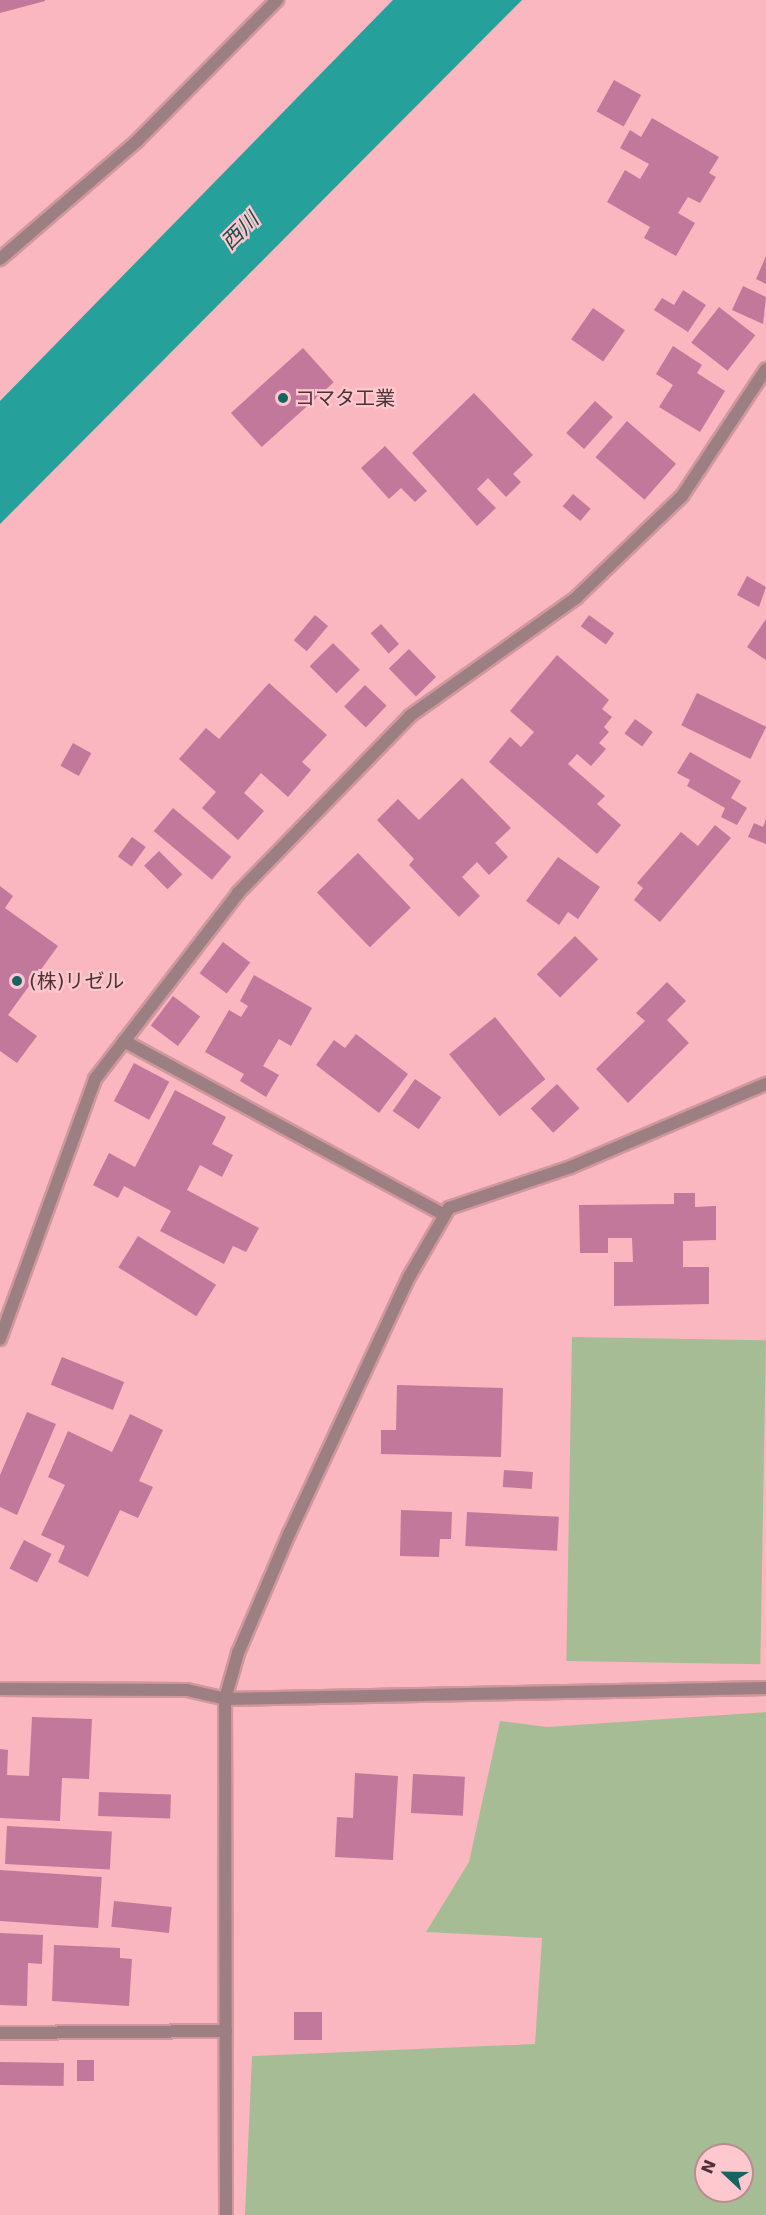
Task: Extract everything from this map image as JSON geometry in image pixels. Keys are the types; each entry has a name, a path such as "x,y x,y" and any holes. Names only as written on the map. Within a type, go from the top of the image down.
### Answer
{"street":[{"path":"0,259 137,141 276,0"},
{"path":"0,1339 95,1079 238,893 410,716 576,598 681,496 766,369"},
{"path":"124,1041 444,1215"},
{"path":"226,2215 225,1699 238,1653 290,1534 409,1277 449,1208 571,1167 766,1084"},
{"path":"0,1689 187,1690 225,1699 766,1688"},
{"path":"0,2033 226,2031"}],"green space":[{"path":"572,1337 766,1340 760,1664 566,1661"},
{"path":"766,1712 766,2215 245,2215 252,2056 535,2044 542,1938 426,1932 469,1862 500,1721 547,1727"}],"water":[{"name":"西川","path":"393,0 522,0 0,524 0,401"}],"building":[{"path":"0,0 45,0 45,1 0,13"},
{"path":"614,80 641,95 624,127 597,111"},
{"path":"652,118 719,157 709,173 716,177 700,203 688,197 678,213 695,223 676,256 644,238 650,227 607,202 625,170 640,179 649,164 620,148 630,130 641,137"},
{"path":"766,256 766,284 756,279"},
{"path":"743,286 766,297 763,324 732,310"},
{"path":"683,290 706,305 688,332 654,310 662,298 674,305"},
{"path":"719,307 755,335 728,371 691,342"},
{"path":"593,308 625,330 603,361 571,339"},
{"path":"673,346 702,365 697,373 725,391 700,432 659,407 673,385 656,374"},
{"name":"コマタ工業","path":"303,348 334,382 262,447 231,413"},
{"path":"474,393 533,455 513,474 521,482 506,497 488,478 477,489 496,508 477,526 412,453"},
{"path":"595,401 613,417 584,449 566,433"},
{"path":"627,421 676,464 645,500 596,457"},
{"path":"385,446 427,491 415,502 401,488 389,499 361,468"},
{"path":"573,494 591,509 580,521 563,506"},
{"path":"747,576 766,587 759,607 737,595"},
{"path":"315,615 328,626 307,651 294,640"},
{"path":"589,615 614,633 606,645 581,626"},
{"path":"766,619 766,660 747,647"},
{"path":"381,624 399,644 389,653 371,633"},
{"path":"333,643 360,670 337,693 310,666"},
{"path":"409,649 436,677 416,697 389,668"},
{"path":"557,655 609,700 602,709 612,717 604,727 609,732 599,743 606,749 591,766 577,754 568,764 605,796 597,804 621,825 597,854 489,762 510,737 521,747 534,732 510,711"},
{"path":"269,683 327,735 302,762 311,770 288,797 261,773 244,793 264,811 238,840 202,808 216,792 179,759 206,728 219,739"},
{"path":"365,685 387,706 366,727 344,707"},
{"path":"697,693 766,727 750,759 681,725"},
{"path":"635,719 653,732 642,746 624,734"},
{"path":"73,743 91,753 79,776 60,766"},
{"path":"690,752 741,781 731,798 747,808 737,825 721,817 725,808 687,786 690,780 677,773"},
{"path":"462,778 511,828 495,843 508,857 489,875 477,862 462,877 480,896 459,917 409,865 414,859 377,820 398,799 419,820"},
{"path":"173,808 231,857 212,880 154,831"},
{"path":"766,819 766,844 748,837 754,823 763,827"},
{"path":"715,825 731,838 660,922 634,900 643,888 637,883 681,832 698,846"},
{"path":"132,837 146,847 132,866 118,856"},
{"path":"159,851 182,874 167,889 144,866"},
{"path":"358,853 411,908 370,947 317,893"},
{"path":"558,857 600,887 578,919 568,912 559,925 526,901"},
{"name":"(株)リゼル","path":"0,886 13,896 5,908 58,946 8,1015 37,1036 17,1063 0,1051"},
{"path":"575,936 598,959 560,998 537,974"},
{"path":"223,942 250,962 227,994 200,973"},
{"path":"254,975 312,1008 291,1046 279,1039 263,1066 279,1075 266,1097 240,1081 244,1074 205,1052 229,1010 241,1017 248,1006 240,1001"},
{"path":"667,982 686,1001 667,1020 689,1043 628,1103 596,1069 645,1021 636,1013"},
{"path":"173,996 200,1016 178,1046 151,1026"},
{"path":"495,1017 545,1079 499,1116 449,1054"},
{"path":"356,1034 408,1074 379,1113 316,1065 334,1040 345,1048"},
{"path":"134,1063 169,1082 149,1120 114,1101"},
{"path":"415,1079 441,1097 419,1129 393,1111"},
{"path":"557,1084 580,1108 553,1133 531,1109"},
{"path":"175,1090 226,1117 212,1144 233,1155 222,1177 200,1165 187,1190 259,1228 246,1252 233,1246 224,1264 160,1231 171,1211 124,1186 118,1198 93,1185 109,1153 135,1167"},
{"path":"674,1193 695,1193 695,1207 716,1206 716,1240 683,1241 683,1267 709,1267 709,1304 614,1306 614,1262 633,1262 632,1238 608,1238 608,1253 580,1253 579,1205 674,1204"},
{"path":"138,1236 216,1285 196,1316 118,1267"},
{"path":"62,1357 124,1382 113,1410 51,1385"},
{"path":"397,1385 503,1388 501,1457 381,1454 381,1430 396,1430"},
{"path":"27,1412 56,1424 17,1515 0,1507 0,1475"},
{"path":"130,1414 163,1430 139,1481 153,1487 138,1518 120,1510 88,1577 58,1562 65,1546 41,1535 65,1485 48,1477 68,1431 112,1452"},
{"path":"504,1470 533,1472 532,1489 503,1487"},
{"path":"401,1510 452,1512 451,1539 440,1539 439,1557 400,1556"},
{"path":"467,1512 559,1517 557,1551 465,1546"},
{"path":"24,1540 52,1554 37,1583 9,1569"},
{"path":"32,1717 92,1719 89,1779 62,1778 60,1821 0,1818 0,1749 8,1750 7,1775 29,1776"},
{"path":"355,1773 398,1776 393,1860 335,1857 337,1817 353,1818"},
{"path":"413,1774 465,1777 463,1816 411,1813"},
{"path":"99,1792 171,1795 170,1818 98,1816"},
{"path":"7,1826 112,1831 110,1869 5,1864"},
{"path":"0,1870 102,1877 98,1928 0,1921"},
{"path":"114,1901 172,1907 169,1933 111,1927"},
{"path":"0,1933 43,1935 42,1964 28,1963 27,2006 0,2005"},
{"path":"54,1945 120,1948 120,1958 132,1959 129,2006 52,2001"},
{"path":"294,2012 322,2012 322,2040 294,2040"},
{"path":"77,2060 94,2060 94,2081 77,2081"},
{"path":"0,2062 64,2063 64,2086 0,2085"}],"place":[{"name":"コマタ工業","path":"283,398"},
{"name":"(株)リゼル","path":"17,981"}]}
